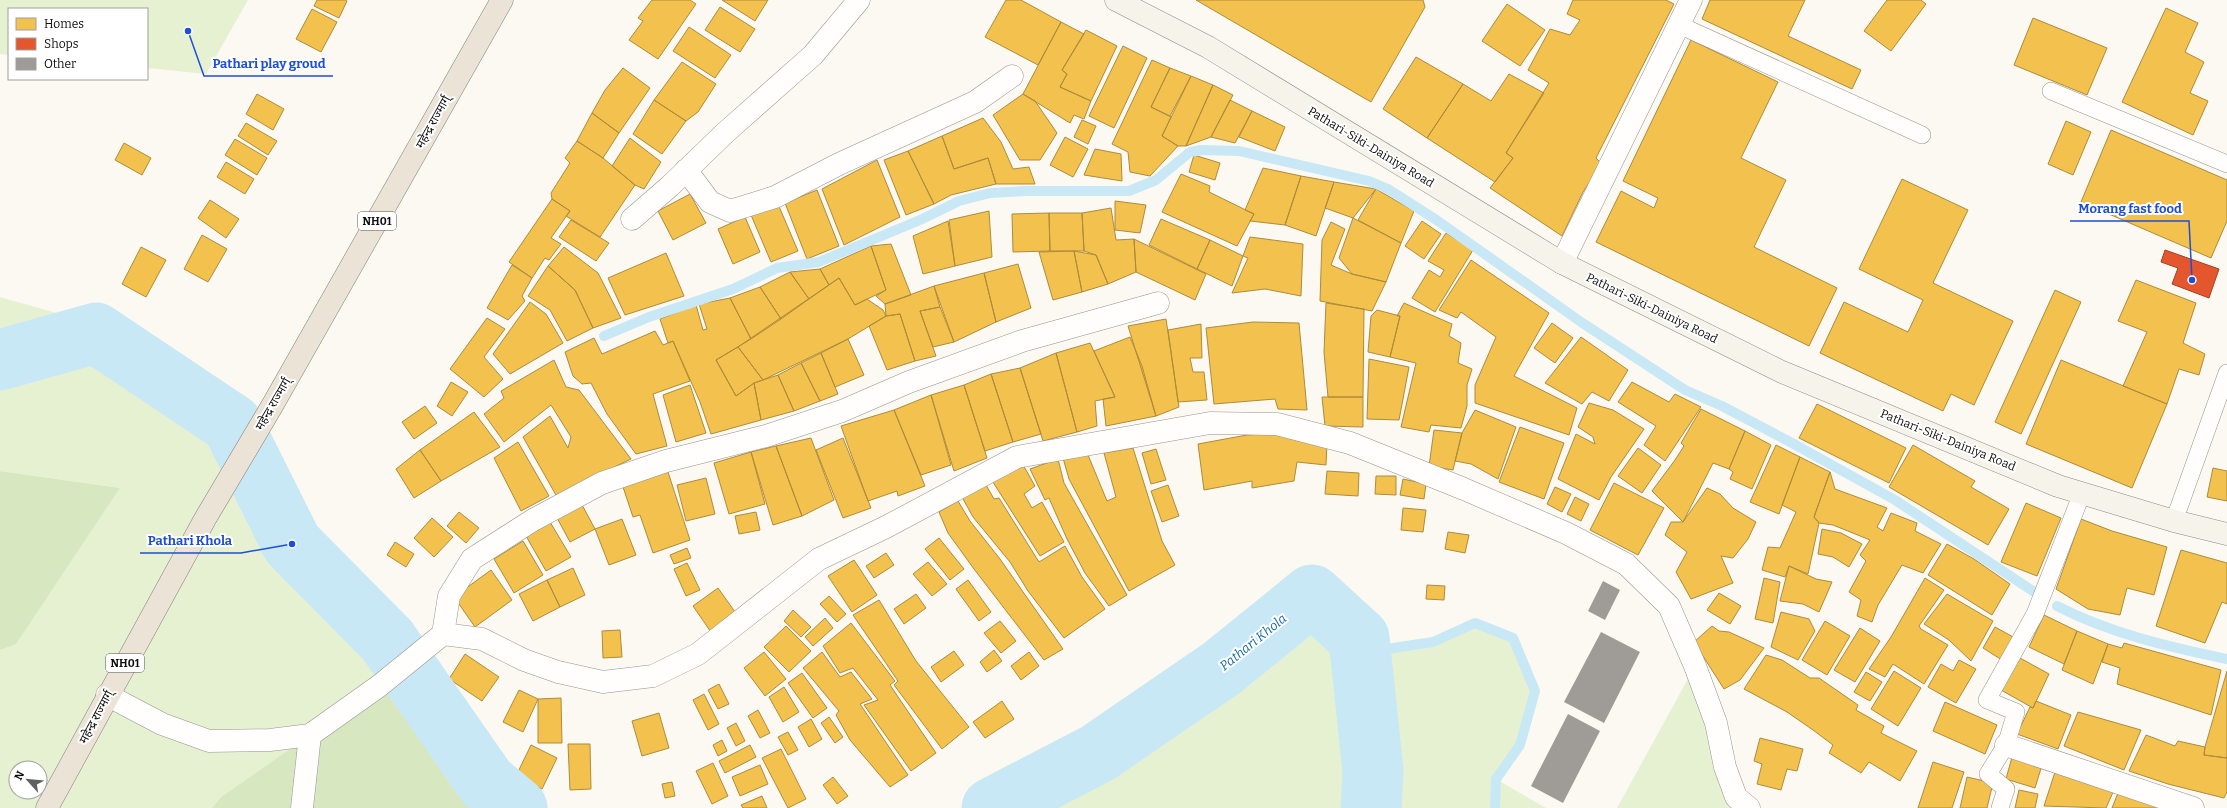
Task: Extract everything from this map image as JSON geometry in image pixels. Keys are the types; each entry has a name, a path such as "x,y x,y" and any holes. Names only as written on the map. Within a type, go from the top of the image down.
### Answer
{"highway":[{"name":"महेन्द्र राज्मार्ग्","path":"46,808 205,519 252,441 502,0"}],"main road":[{"name":"Pathari-Siki-Dainiya Road","path":"1116,0 1208,47 1562,263 1782,372 2058,486 2174,521 2227,534"}],"street":[{"path":"632,219 726,132 813,55 859,0"},
{"path":"1562,263 1691,0"},
{"path":"686,170 710,202 730,211 775,197 839,164 975,102 1012,76"},
{"path":"107,695 162,724 209,741 270,740 310,735 379,686 436,640 449,596 472,558 533,520 602,484 666,461 766,436 842,411 909,382 1022,341 1158,303"},
{"path":"436,640 482,639 524,660 558,672 603,682 653,676 698,654 819,559 886,527 1017,457 1210,424 1278,424 1350,443 1450,483 1566,533 1626,564 1669,606 1695,666 1716,724 1725,767 1736,797 1749,808"},
{"path":"302,808 310,735"},
{"path":"2006,745 2193,808"}],"lane":[{"path":"1678,25 1922,134"},
{"path":"2051,92 2227,164"},
{"path":"2174,521 2227,372"},
{"path":"2000,808 2006,788 1988,774 2006,745 2016,712 1987,700 2035,614 2082,493"}],"green space":[{"path":"0,0 248,0 206,74 148,68 148,8 8,8 8,55 0,54"},
{"path":"0,297 74,318 232,424 292,544 387,640 405,665 310,735 221,797 212,808 0,808 0,650 16,643 120,488 0,471"},
{"path":"0,471 120,488 16,644 0,650"},
{"path":"1312,595 1359,638 1360,653 1433,642 1475,623 1513,638 1535,691 1520,745 1496,779 1546,808 992,808 1098,753 1222,668"},
{"path":"405,665 486,782 517,808 212,808 221,797 310,735"},
{"path":"1695,666 1749,808 1617,808"}],"building: Homes":[{"path":"317,0 347,1 339,18 314,6"},
{"path":"652,0 690,0 696,4 658,59 629,40 643,21 638,18"},
{"path":"722,0 768,0 755,21"},
{"path":"1006,0 1021,0 1061,22 1038,65 985,37"},
{"path":"1196,0 1423,0 1425,7 1371,102"},
{"path":"1573,0 1666,0 1674,4 1596,158 1602,164 1583,192 1562,236 1490,188 1513,158 1506,153 1549,83 1528,70 1550,29 1570,35 1580,20 1567,14"},
{"path":"1710,0 1805,0 1788,36 1861,70 1852,89 1702,19"},
{"path":"1887,0 1921,0 1926,4 1891,51 1864,31"},
{"path":"1507,4 1545,30 1520,66 1482,41"},
{"path":"720,7 755,29 740,52 705,30"},
{"path":"2166,8 2198,23 2185,52 2204,62 2190,93 2208,101 2193,135 2122,102"},
{"path":"312,9 337,22 321,52 296,39"},
{"path":"2033,18 2107,48 2087,95 2014,65"},
{"path":"1061,22 1084,34 1062,70 1067,74 1060,87 1091,101 1084,119 1074,115 1070,123 1023,94"},
{"path":"689,27 731,55 715,78 673,51"},
{"path":"1086,30 1117,46 1091,101 1060,87 1067,74 1062,70"},
{"path":"1691,40 1778,82 1741,158 1786,180 1754,247 1837,288 1809,346 1596,242 1621,191 1654,208 1658,198 1623,181"},
{"path":"1123,46 1147,58 1114,128 1089,116"},
{"path":"1416,57 1463,84 1427,138 1383,109"},
{"path":"1152,60 1170,68 1151,107 1171,117 1162,136 1178,146 1150,176 1130,172 1128,152 1112,144"},
{"path":"682,62 716,84 698,112 686,121 654,100"},
{"path":"623,68 650,88 619,133 592,113 605,90"},
{"path":"1170,68 1191,76 1170,116 1151,107"},
{"path":"1509,74 1544,93 1506,153 1513,158 1495,182 1427,138 1463,84 1491,101"},
{"path":"1191,76 1213,85 1186,146 1178,146 1162,136"},
{"path":"1213,85 1233,95 1211,137 1186,146"},
{"path":"257,94 284,109 273,130 246,114"},
{"path":"1023,94 1035,101 1057,133 1040,160 1020,160 993,115"},
{"path":"654,100 686,121 662,154 633,134"},
{"path":"1230,100 1252,111 1235,143 1211,137"},
{"path":"1252,111 1285,127 1275,151 1239,137"},
{"path":"592,113 619,133 603,158 577,141"},
{"path":"983,118 1001,142 1013,169 1029,167 1035,184 996,184 988,158 954,169 942,136"},
{"path":"1082,120 1096,126 1088,144 1074,137"},
{"path":"2066,121 2091,132 2073,175 2048,164"},
{"path":"246,123 277,141 268,155 238,136"},
{"path":"2111,130 2227,180 2227,221 2211,258 2081,202"},
{"path":"942,136 954,169 988,158 996,184 951,195 934,204 908,151"},
{"path":"1065,137 1088,149 1073,177 1050,165"},
{"path":"630,138 661,162 644,189 635,185 612,166"},
{"path":"235,139 267,158 257,175 225,155"},
{"path":"577,141 603,158 635,185 600,237 566,216 570,211 552,199 551,193 570,163 565,158"},
{"path":"124,143 151,158 142,175 115,160"},
{"path":"1095,149 1121,154 1122,181 1084,175"},
{"path":"908,151 934,204 906,215 884,160"},
{"path":"1194,155 1220,163 1215,180 1189,172"},
{"path":"877,160 900,217 844,245 822,189"},
{"path":"226,162 254,179 245,194 217,177"},
{"path":"1263,168 1301,176 1285,225 1250,221 1254,214 1245,210"},
{"path":"1181,174 1210,186 1209,192 1254,214 1237,246 1162,212"},
{"path":"1301,176 1334,182 1316,236 1285,225"},
{"path":"1902,179 1968,210 1933,283 2013,321 1974,405 1951,394 1943,411 1820,353 1844,302 1908,332 1923,300 1859,269"},
{"path":"1334,182 1376,189 1353,218 1325,208"},
{"path":"1376,189 1414,211 1401,243 1358,220"},
{"path":"817,190 839,246 807,259 785,203"},
{"path":"690,194 706,223 673,240 658,211"},
{"path":"552,199 570,211 551,238 561,244 549,260 545,258 532,278 509,262"},
{"path":"210,200 239,219 226,238 198,218"},
{"path":"1115,201 1146,205 1140,233 1115,230"},
{"path":"778,204 798,251 771,262 751,215"},
{"path":"1111,208 1116,240 1134,239 1136,272 1108,284 1096,255 1084,251 1082,213"},
{"path":"989,211 992,257 955,266 949,220"},
{"path":"1049,213 1050,251 1013,252 1012,214"},
{"path":"1049,213 1082,213 1084,251 1050,251"},
{"path":"745,217 760,252 733,264 718,229"},
{"path":"1353,218 1401,243 1386,282 1352,274 1339,258"},
{"path":"1161,219 1210,240 1197,269 1149,245"},
{"path":"571,220 609,243 596,261 559,237"},
{"path":"948,221 955,266 923,274 913,236"},
{"path":"1422,221 1441,234 1424,259 1405,246"},
{"path":"1331,222 1345,229 1331,265 1352,274 1386,282 1372,311 1320,301 1322,240"},
{"path":"1446,233 1473,250 1435,312 1412,298 1429,270 1440,277 1444,270 1428,261"},
{"path":"202,235 227,249 208,282 184,269"},
{"path":"1250,237 1303,244 1301,296 1265,289 1232,293 1248,258 1243,256"},
{"path":"1134,239 1206,274 1195,300 1136,272"},
{"path":"1210,240 1243,256 1232,286 1197,269"},
{"path":"891,244 911,295 885,304 876,296 886,290 871,246"},
{"path":"871,246 886,290 855,305 839,278 829,285 820,269"},
{"path":"141,247 166,260 146,297 122,284"},
{"path":"564,247 598,273 621,318 593,328 575,290 548,266"},
{"path":"1074,251 1096,255 1108,284 1082,292"},
{"path":"1074,251 1082,292 1053,300 1039,252"},
{"path":"666,253 684,296 625,315 608,278"},
{"path":"1471,260 1549,313 1514,376 1577,408 1569,435 1475,403 1475,385 1496,337 1461,312 1457,318 1439,310"},
{"path":"1018,264 1031,308 996,322 984,273"},
{"path":"512,265 532,278 522,296 525,301 508,320 487,308"},
{"path":"548,266 575,290 593,328 567,341 550,310 528,296"},
{"path":"820,269 829,285 809,299 790,272"},
{"path":"790,272 809,299 781,319 760,287"},
{"path":"984,273 996,322 954,342 934,286"},
{"path":"839,278 855,305 867,299 883,310 886,316 848,339 763,380 738,347"},
{"path":"2136,280 2196,303 2183,343 2205,354 2199,375 2179,369 2167,404 2123,386 2147,332 2118,321"},
{"path":"934,286 940,307 920,311 936,356 915,361 900,314 886,316 885,304"},
{"path":"760,287 781,319 751,339 730,298"},
{"path":"2055,290 2081,302 2021,434 1995,422"},
{"path":"730,298 751,339 716,360 736,396 754,383 761,420 711,434 700,402 673,341 668,343 660,319 696,305 703,330 707,329 699,304"},
{"path":"530,302 546,314 563,343 510,374 493,354"},
{"path":"1326,303 1364,309 1363,397 1328,397 1324,352"},
{"path":"1404,303 1452,324 1449,336 1461,343 1458,363 1472,369 1467,385 1467,406 1461,428 1431,425 1429,432 1401,427 1416,363 1390,357 1400,316 1397,316"},
{"path":"940,307 954,342 933,347 920,311"},
{"path":"1377,310 1400,316 1390,357 1368,352 1371,316"},
{"path":"900,314 915,361 887,370 869,326 886,316"},
{"path":"487,318 505,329 484,357 503,379 484,397 450,369"},
{"path":"1166,319 1179,407 1156,416 1128,326"},
{"path":"1253,322 1299,323 1307,410 1278,409 1275,399 1214,404 1206,328"},
{"path":"1552,323 1573,338 1555,363 1534,348"},
{"path":"1201,324 1202,358 1190,358 1193,372 1204,372 1207,400 1178,402 1168,330"},
{"path":"655,331 663,345 673,341 690,381 653,394 667,446 636,454 607,414 591,383 582,384 573,376 565,352 594,338 602,354"},
{"path":"1130,337 1142,366 1156,416 1106,426 1103,399 1115,397 1094,351"},
{"path":"1581,337 1628,370 1609,401 1592,392 1582,404 1545,383"},
{"path":"848,339 864,375 835,387 821,353"},
{"path":"1090,343 1115,397 1095,401 1097,426 1077,432 1056,353"},
{"path":"738,347 763,380 754,383 736,396 716,360"},
{"path":"821,353 838,394 820,401 801,363"},
{"path":"1056,353 1077,432 1043,441 1020,368"},
{"path":"1369,359 1409,367 1399,420 1367,419"},
{"path":"554,360 566,387 579,390 631,459 556,495 523,437 550,416 568,448 571,437 551,405 504,442 484,414 504,398 501,391"},
{"path":"2061,360 2167,404 2132,488 2026,444"},
{"path":"801,363 820,401 794,411 778,375"},
{"path":"1020,368 1041,434 1013,442 991,374"},
{"path":"991,374 1013,442 985,451 964,385"},
{"path":"778,375 794,411 761,420 754,383"},
{"path":"451,382 468,392 452,416 437,406"},
{"path":"1632,382 1669,402 1675,394 1701,407 1665,461 1644,445 1656,426 1618,402"},
{"path":"690,385 706,433 676,442 663,395"},
{"path":"964,385 987,458 954,471 931,395"},
{"path":"931,395 951,465 921,475 894,410"},
{"path":"1322,397 1363,397 1363,427 1325,426"},
{"path":"1589,403 1613,410 1644,429 1611,477 1599,500 1558,479 1576,434 1595,444 1593,437 1578,427"},
{"path":"1817,404 1906,448 1889,483 1799,438"},
{"path":"425,406 437,423 414,439 402,422"},
{"path":"1701,409 1745,431 1729,469 1713,463 1683,522 1652,491 1684,446 1681,443"},
{"path":"894,410 925,486 898,496 897,491 868,501 841,426"},
{"path":"1475,410 1516,427 1498,479 1471,464 1455,461 1462,433"},
{"path":"474,412 500,447 441,481 420,450"},
{"path":"1520,427 1564,443 1544,499 1499,482"},
{"path":"1434,430 1462,433 1453,470 1429,466"},
{"path":"1745,431 1771,445 1752,489 1730,479 1733,472 1729,469"},
{"path":"1280,433 1327,443 1326,465 1297,462 1294,481 1252,488 1252,481 1204,490 1198,444 1247,435"},
{"path":"811,438 834,500 802,516 776,446"},
{"path":"843,438 871,508 843,518 816,450"},
{"path":"518,442 549,496 521,511 494,458"},
{"path":"1776,445 1800,457 1779,514 1750,502"},
{"path":"1913,445 1975,481 1971,487 2009,509 1988,545 1889,487"},
{"path":"776,446 802,516 773,525 751,452"},
{"path":"1133,448 1162,541 1175,565 1129,591 1069,479 1063,458 1088,455 1107,501 1116,497 1104,453"},
{"path":"1638,448 1661,465 1642,493 1618,476"},
{"path":"1156,449 1166,480 1151,484 1142,453"},
{"path":"420,450 441,481 414,498 396,469"},
{"path":"751,452 765,504 729,514 714,463"},
{"path":"1800,457 1830,472 1814,517 1819,523 1808,574 1789,566 1785,577 1762,570 1768,547 1780,548 1796,512 1782,505"},
{"path":"1058,459 1064,483 1127,595 1109,606 1085,573 1067,539 1049,498 1045,500 1030,469"},
{"path":"1022,463 1035,486 1024,494 1032,508 1042,502 1064,542 1040,556 991,479"},
{"path":"2213,468 2227,471 2227,501 2207,497"},
{"path":"1327,471 1359,473 1358,496 1325,494"},
{"path":"668,472 690,540 653,553 640,515 633,517 623,487"},
{"path":"1830,472 1835,489 1887,508 1877,527 1883,531 1891,513 1917,523 1915,531 1941,544 1923,573 1902,565 1878,605 1872,622 1857,616 1861,600 1849,592 1866,561 1860,555 1870,540 1833,525 1819,523 1814,517"},
{"path":"1376,476 1396,476 1396,495 1375,494"},
{"path":"706,478 715,514 686,521 677,485"},
{"path":"1403,479 1426,484 1424,499 1400,495"},
{"path":"1614,483 1664,508 1638,555 1590,530"},
{"path":"986,485 994,499 999,498 1039,562 1065,546 1082,577 1105,609 1064,638 1028,591 1010,562 973,517 962,497"},
{"path":"1168,485 1179,516 1162,522 1151,491"},
{"path":"1555,487 1571,494 1562,512 1547,504"},
{"path":"1707,488 1720,494 1733,508 1756,522 1748,539 1733,558 1721,556 1733,583 1691,599 1676,572 1687,552 1665,535 1671,522 1683,522"},
{"path":"1575,497 1589,504 1581,521 1567,514"},
{"path":"958,501 970,521 1000,559 1063,649 1044,660 948,533 939,512"},
{"path":"581,503 595,529 570,542 556,516"},
{"path":"2026,503 2061,518 2037,576 2001,562"},
{"path":"1403,508 1426,510 1423,532 1401,530"},
{"path":"459,512 479,528 466,543 447,526"},
{"path":"756,512 760,530 739,534 735,516"},
{"path":"432,518 453,537 434,557 414,538"},
{"path":"622,519 636,555 609,565 595,529"},
{"path":"2081,519 2112,531 2167,547 2154,595 2127,588 2120,615 2088,609 2056,589"},
{"path":"550,522 571,557 546,571 526,536"},
{"path":"1822,529 1841,533 1862,544 1849,567 1833,557 1818,554"},
{"path":"1448,532 1469,535 1465,553 1445,549"},
{"path":"939,538 964,569 950,580 925,549"},
{"path":"523,541 543,575 514,593 494,559"},
{"path":"395,542 414,554 406,567 387,555"},
{"path":"1947,544 1974,559 2010,584 1992,615 1928,575"},
{"path":"687,548 691,558 674,564 670,555"},
{"path":"2181,550 2227,563 2227,604 2222,602 2205,643 2156,626"},
{"path":"886,553 894,565 874,578 866,566"},
{"path":"854,560 877,595 852,612 828,576"},
{"path":"928,562 947,584 932,596 913,574"},
{"path":"687,563 700,590 686,596 674,569"},
{"path":"1789,566 1816,579 1832,582 1819,612 1803,604 1780,601"},
{"path":"573,568 585,595 560,607 547,580"},
{"path":"491,570 512,600 475,627 454,597"},
{"path":"1764,578 1780,582 1773,623 1755,619"},
{"path":"1925,578 1944,590 1919,626 1921,629 1948,645 1924,684 1893,664 1885,677 1869,669 1891,637"},
{"path":"547,580 560,607 533,621 519,594"},
{"path":"968,580 991,612 979,621 956,589"},
{"path":"1427,585 1445,586 1444,600 1426,599"},
{"path":"718,588 738,616 713,635 693,606"},
{"path":"1719,593 1741,606 1730,624 1707,610"},
{"path":"916,594 926,608 904,624 894,609"},
{"path":"1947,594 1993,621 1971,661 1949,640 1924,624"},
{"path":"829,596 846,614 837,622 820,604"},
{"path":"879,600 916,661 969,727 942,749 894,685 898,681 853,615"},
{"path":"793,610 811,627 801,637 784,621"},
{"path":"1781,612 1809,619 1815,631 1798,660 1771,647"},
{"path":"2044,615 2077,631 2064,664 2029,647"},
{"path":"825,618 833,628 813,646 805,637"},
{"path":"1000,621 1016,641 1001,653 984,633"},
{"path":"1825,621 1850,636 1827,675 1802,660"},
{"path":"851,623 895,681 890,685 936,753 911,771 864,705 878,700 853,668 840,673 823,646"},
{"path":"786,626 811,651 789,672 764,647"},
{"path":"1712,626 1719,631 1729,632 1764,648 1740,680 1724,689 1694,642"},
{"path":"1995,627 2015,638 2002,660 1983,648"},
{"path":"1860,628 1880,641 1855,682 1834,670"},
{"path":"620,630 622,657 603,658 602,631"},
{"path":"2077,631 2108,644 2093,684 2062,670"},
{"path":"2124,643 2221,670 2211,715 2117,684 2120,668 2102,662 2108,644 2122,648"},
{"path":"994,650 1002,661 987,672 980,662"},
{"path":"954,651 964,665 941,682 931,667"},
{"path":"764,652 786,679 765,696 744,668"},
{"path":"822,652 840,677 851,672 872,699 860,704 908,775 890,787 850,740 836,715 839,711 803,668"},
{"path":"1029,652 1039,666 1021,680 1011,666"},
{"path":"465,654 499,677 482,701 449,679"},
{"path":"1766,655 1782,660 1810,678 1819,678 1858,705 1856,710 1884,726 1881,733 1917,751 1900,781 1869,762 1861,773 1829,753 1833,745 1813,730 1787,712 1744,689"},
{"path":"2020,658 2049,674 2033,708 2001,690"},
{"path":"1959,660 1976,669 1956,703 1928,687 1941,664 1953,671"},
{"path":"1894,671 1921,688 1898,726 1871,709"},
{"path":"2227,671 2227,758 2204,755 2205,747"},
{"path":"1866,672 1882,682 1870,701 1854,692"},
{"path":"802,673 827,708 813,718 788,683"},
{"path":"719,684 729,704 718,709 708,690"},
{"path":"784,687 799,712 783,722 769,697"},
{"path":"519,690 538,699 523,732 503,722"},
{"path":"704,694 719,724 708,730 693,700"},
{"path":"561,698 562,743 538,743 538,699"},
{"path":"1002,701 1014,719 985,738 973,722"},
{"path":"2036,701 2071,715 2058,749 2017,734 2030,707 2033,708"},
{"path":"1945,702 1997,725 1985,754 1933,731"},
{"path":"758,710 770,733 760,738 748,716"},
{"path":"2078,712 2141,730 2124,770 2064,746"},
{"path":"659,713 669,748 642,756 632,721"},
{"path":"829,717 843,737 835,743 821,723"},
{"path":"811,719 822,739 809,747 798,727"},
{"path":"736,723 745,741 736,746 727,728"},
{"path":"788,732 798,750 788,755 778,737"},
{"path":"2146,735 2175,746 2178,741 2205,747 2204,755 2227,758 2227,792 2224,798 2168,784 2129,771"},
{"path":"1760,738 1803,749 1797,771 1787,769 1781,790 1757,784 1762,764 1754,761"},
{"path":"722,740 727,751 718,756 713,745"},
{"path":"568,744 590,744 591,789 570,790"},
{"path":"531,745 557,758 542,789 516,776"},
{"path":"750,745 756,757 725,773 719,761"},
{"path":"781,749 806,799 788,808 762,758"},
{"path":"2012,757 2042,765 2035,788 2006,779"},
{"path":"1933,762 1964,772 1952,808 1918,808"},
{"path":"713,763 728,796 712,804 696,771"},
{"path":"760,765 768,784 740,796 732,777"},
{"path":"2056,769 2114,790 2106,808 2044,806"},
{"path":"833,777 848,796 837,804 823,785"},
{"path":"1967,777 1993,783 1987,808 1960,808"},
{"path":"672,782 675,796 665,798 662,784"},
{"path":"2019,790 2038,794 2035,808 2015,808"},
{"path":"2118,793 2166,808 2112,808"},
{"path":"762,796 767,808 743,808 741,805"}],"building: Shops":[{"path":"2165,250 2219,269 2209,298 2172,284 2178,268 2161,262"}],"building: Other":[{"path":"1603,581 1620,590 1605,620 1588,611"},
{"path":"1601,632 1640,652 1604,723 1564,702"},
{"path":"1568,714 1600,731 1563,803 1531,786"}],"waterway":[{"path":"604,336 649,317 733,289 777,268 819,262 920,220 959,201 990,193 1026,191 1129,191 1156,180 1190,152 1201,150 1239,151 1369,181 1388,189 1438,221 1581,322 1685,390 1722,406 1895,500 2036,593"},
{"name":"Pathari Khola","path":"0,360 96,333 232,424 292,544 387,640 486,782 517,808"},
{"name":"Pathari Khola","path":"992,808 1098,753 1222,668 1312,595 1359,638 1373,771 1371,808"},
{"path":"2057,606 2097,624 2140,638 2227,659"},
{"path":"1360,653 1433,642 1475,623 1513,638 1535,691 1520,745 1496,779 1495,808"}],"place":[{"name":"Pathari play groud","path":"188,31"},
{"name":"Morang fast food","path":"2192,280"},
{"name":"Pathari Khola","path":"292,544"}]}
